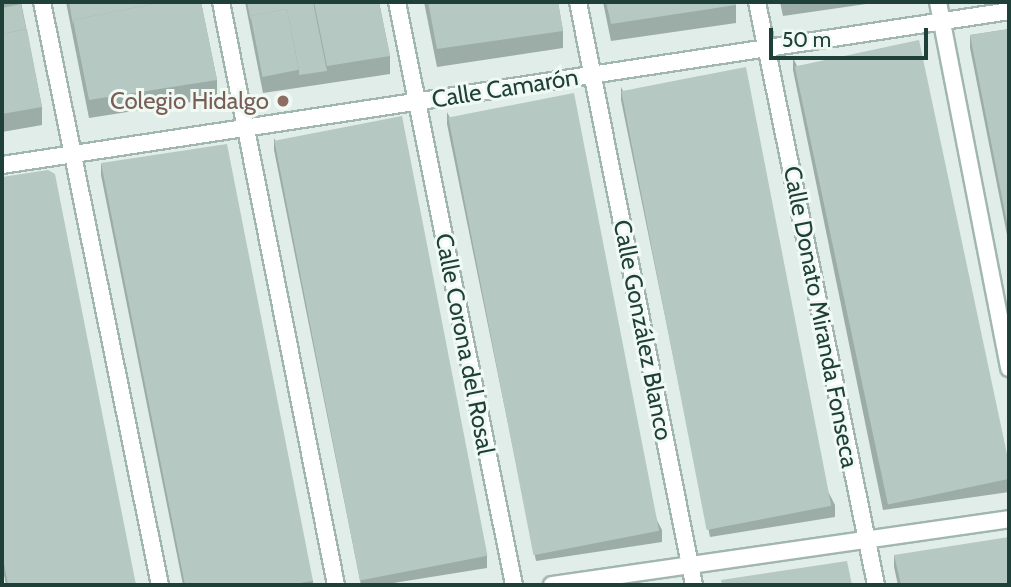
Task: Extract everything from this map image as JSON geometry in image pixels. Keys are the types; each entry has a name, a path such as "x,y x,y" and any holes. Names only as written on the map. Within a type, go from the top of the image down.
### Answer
{"street":[{"path":"42,2 160,585"},
{"path":"221,2 248,128 336,585"},
{"name":"Calle Corona del Rosal","path":"397,2 514,585"},
{"name":"Calle González Blanco","path":"578,2 694,585"},
{"name":"Calle Donato Miranda Fonseca","path":"757,2 876,585"},
{"path":"938,2 1009,368"},
{"name":"Calle Camarón","path":"2,165 1009,11"},
{"path":"552,585 1009,519"}],"building":[{"path":"69,2 163,2 73,20 73,25"},
{"path":"163,2 201,2 217,80 89,100 73,20"},
{"path":"247,2 313,2 327,71 299,75 287,9 251,16 251,21"},
{"path":"314,2 379,2 390,56 327,66"},
{"path":"428,2 558,2 563,31 437,49"},
{"path":"606,2 736,2 736,5 611,24"},
{"path":"21,4 26,29 2,34 2,8"},
{"path":"287,9 299,70 263,77 251,16"},
{"path":"27,29 42,107 2,114 2,34"},
{"path":"1009,29 1009,233 970,35"},
{"path":"919,40 1009,463 1009,479 888,505 795,66"},
{"path":"746,67 831,506 707,530 621,91"},
{"path":"574,93 659,531 533,555 448,117"},
{"path":"402,116 487,556 360,581 274,141"},
{"path":"227,144 313,581 286,585 185,585 101,163"},
{"path":"48,170 55,174 136,585 8,585 2,553 2,177"},
{"path":"1009,537 1009,585 901,585 894,555"},
{"path":"847,561 852,585 722,585 721,580"}],"place":[{"name":"Colegio Hidalgo","path":"283,101"}]}
